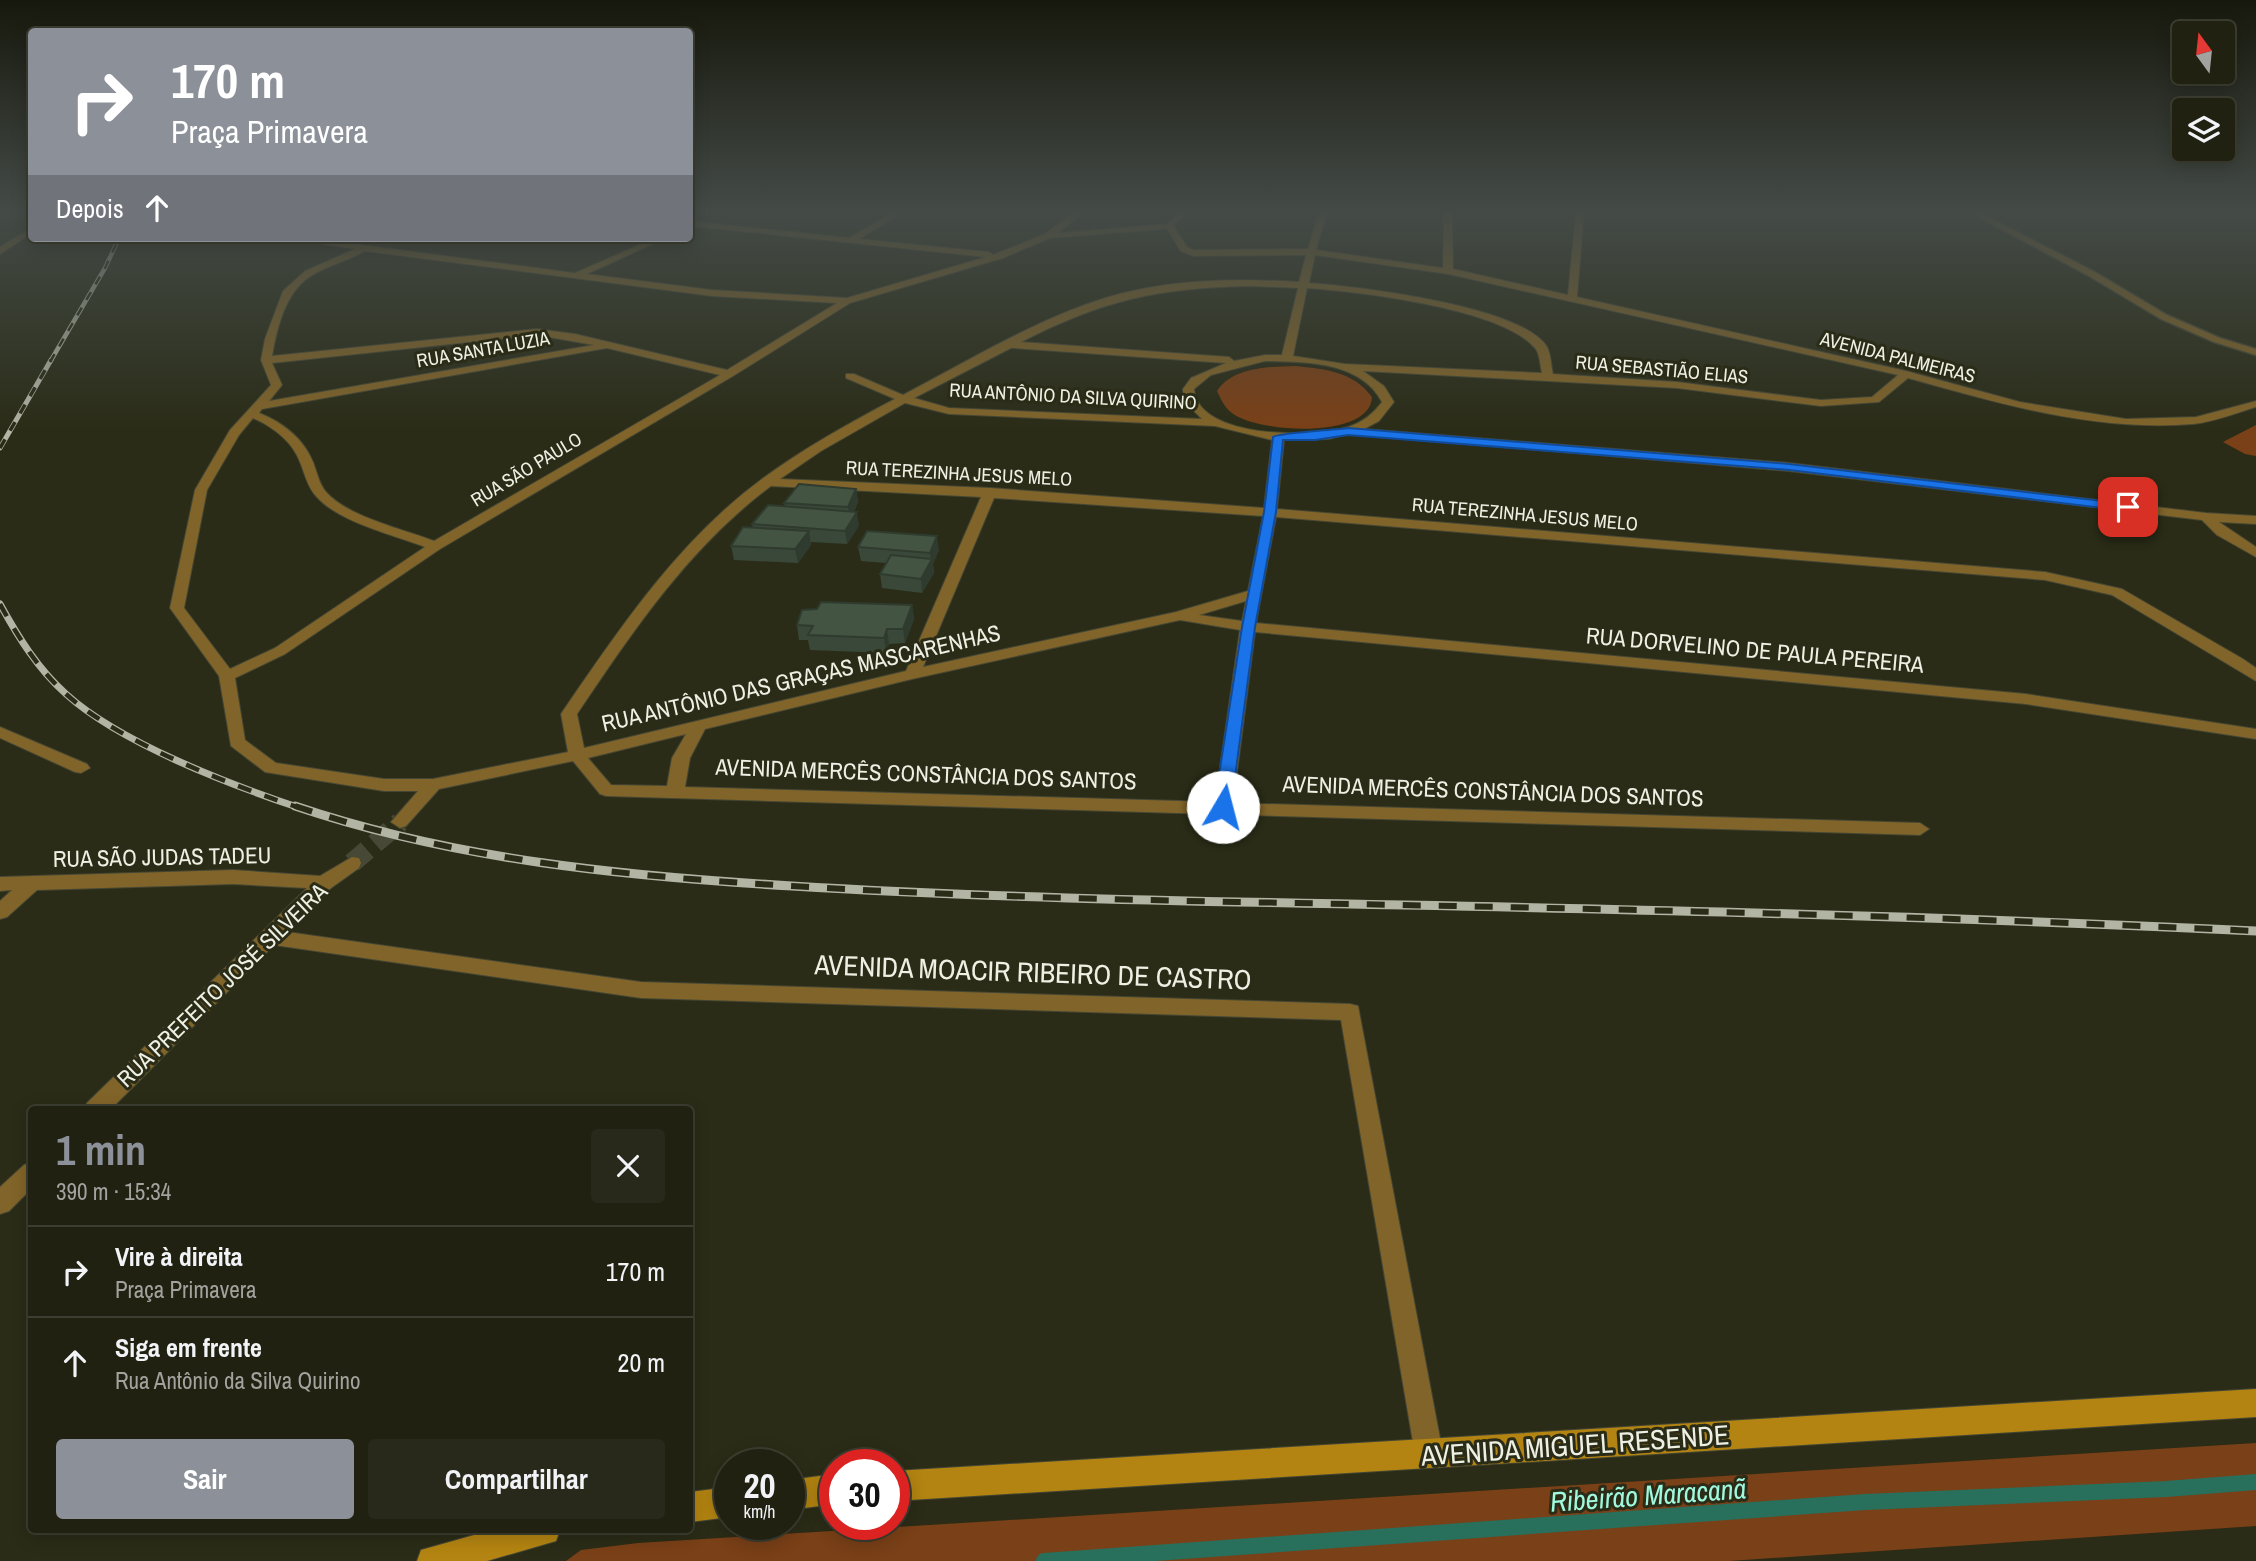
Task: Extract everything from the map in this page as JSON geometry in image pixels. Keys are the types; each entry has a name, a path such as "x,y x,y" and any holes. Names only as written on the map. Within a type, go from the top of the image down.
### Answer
{"main road":[{"name":"AVENIDA MIGUEL RESENDE","path":"910,1485 2256,1403"},
{"path":"693,1507 714,1504"},
{"path":"432,1561 534,1533"},
{"path":"482,1561 505,1541"}],"street":[{"path":"228,676 177,608 201,490 225,446 277,385 266,360 270,339 288,291 295,285"},
{"path":"652,285 712,293 847,300 900,285"},
{"path":"578,755 569,714 644,606 727,516 765,482 812,449 1009,345 1103,302 1126,296 1199,286 1261,285"},
{"path":"1287,358 1306,285"},
{"path":"1311,285 1476,314 1517,330 1533,340 1542,348 1548,376"},
{"name":"AVENIDA PALMEIRAS","path":"1507,285 1906,374 2019,405 2126,422 2196,420 2256,404"},
{"path":"1572,300 1573,285"},
{"name":"RUA SÃO PAULO","path":"228,676 280,651 435,546 729,374 847,300"},
{"path":"266,360 511,333 553,333 729,374"},
{"name":"RUA SANTA LUZIA","path":"259,405 373,388 611,345"},
{"path":"1009,345 1243,361 1287,358 1344,367 1372,379 1384,390 1388,402 1383,413 1370,424 1348,431 1315,437 1278,437 1245,432 1216,423 1200,413 1191,403 1188,392 1193,382 1205,373 1243,361"},
{"name":"RUA SEBASTIÃO ELIAS","path":"1344,367 1405,368 1677,385 1821,403 1875,400 1906,374"},
{"name":"RUA SEBASTIÃO ELIAS","path":"1372,379 1405,368"},
{"name":"RUA ANTÔNIO DA SILVA QUIRINO","path":"850,376 904,399 930,407 967,413 1216,423"},
{"path":"259,405 302,453 312,484 327,500 435,546"},
{"path":"1348,431 1789,467 2206,517 2256,520"},
{"path":"1223,807 1248,627 1270,512 1278,437"},
{"name":"RUA TEREZINHA JESUS MELO","path":"765,482 990,492 1270,512 2045,576 2117,592 2238,662 2256,676"},
{"path":"912,674 990,492"},
{"path":"2206,517 2222,532 2256,553"},
{"name":"RUA ANTÔNIO DAS GRAÇAS MASCARENHAS","path":"228,676 237,742 271,768 384,785 433,785 578,755 912,674 1179,615 1254,594"},
{"name":"RUA ANTÔNIO DAS GRAÇAS MASCARENHAS","path":"1179,615 1248,627"},
{"name":"RUA DORVELINO DE PAULA PEREIRA","path":"1248,627 2025,698 2256,734"},
{"path":"675,792 681,758 699,725"},
{"path":"0,732 81,768"},
{"name":"AVENIDA MERCÊS CONSTÂNCIA DOS SANTOS","path":"578,755 606,790 1920,829"},
{"path":"400,822 433,785"},
{"name":"RUA PREFEITO JOSÉ SILVEIRA","path":"98,1106 324,883 352,863"},
{"name":"RUA SÃO JUDAS TADEU","path":"0,884 233,877 324,883"},
{"path":"0,912 32,884"},
{"name":"AVENIDA MOACIR RIBEIRO DE CASTRO","path":"269,937 641,990 1350,1012 1429,1454"},
{"path":"0,1203 28,1176"}],"lane":[{"path":"2110,285 2164,317 2217,340 2256,352"}],"shaded area":[{"path":"1295,366 1327,370 1356,382 1372,397 1366,411 1353,420 1333,426 1311,429 1264,425 1232,413 1217,391 1232,377 1242,373 1263,368"},
{"path":"2256,425 2256,456 2245,454 2223,442"},
{"path":"2256,1443 2256,1526 1729,1561 566,1561 581,1550 638,1543 714,1538 805,1540 805,1533 819,1532 819,1540 910,1540 910,1526"}],"building":[{"path":"799,484 856,489 848,507 784,503"},
{"path":"768,505 857,512 845,531 752,524"},
{"path":"743,527 809,531 795,549 731,546"},
{"path":"867,531 937,536 930,553 858,547"},
{"path":"891,555 932,559 921,579 880,574"},
{"path":"821,602 912,605 903,629 887,629 884,638 808,635 813,626 797,625 802,610 817,609"}],"waterway":[{"name":"Ribeirão Maracanã","path":"1044,1561 1865,1502 2166,1489 2256,1482"}],"tunnel":[{"path":"352,863 400,822"}],"railway":[{"path":"50,362 95,285"},
{"path":"0,448 51,360"},
{"path":"0,604 21,640 46,674 89,712 177,761 300,808"},
{"path":"295,806 355,825 417,840 540,862 603,871 792,886 1070,898 1747,913 2256,931"}],"route":[{"path":"1223,807 1248,627 1270,512 1278,437 1315,437 1348,431 1789,467 2128,507"}]}
